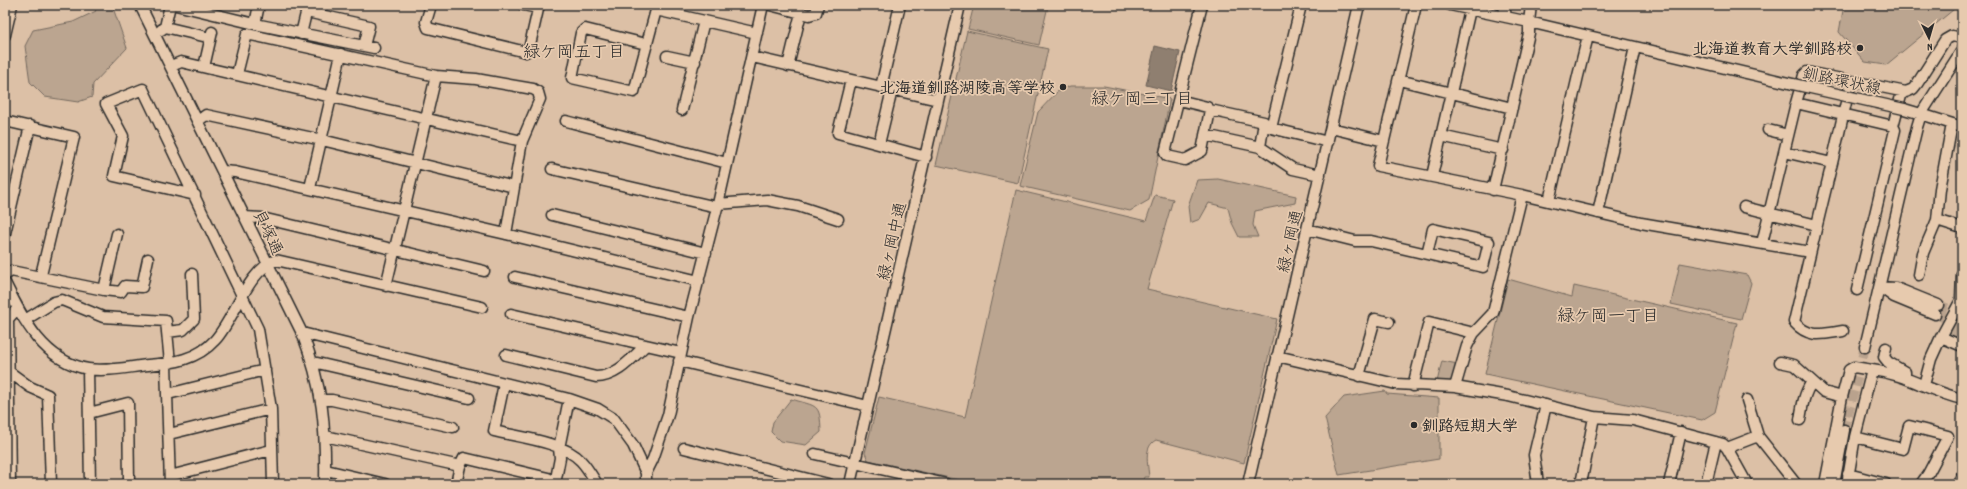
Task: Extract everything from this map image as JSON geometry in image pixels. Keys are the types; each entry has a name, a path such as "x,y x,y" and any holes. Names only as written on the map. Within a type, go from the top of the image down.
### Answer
{"street":[{"path":"5,35 12,5"},
{"name":"貝塚通","path":"140,5 302,333 313,362 322,400 325,436 325,484"},
{"path":"155,34 165,27 170,5"},
{"path":"176,5 216,9 255,24 301,34 369,47 369,26 307,9 301,34"},
{"path":"255,24 259,5"},
{"path":"430,5 426,22 428,28 526,52 539,7 523,5"},
{"path":"646,473 653,459 668,415 689,317 718,205 763,5"},
{"path":"770,5 809,15 816,13 818,5"},
{"path":"881,87 900,5"},
{"name":"緑ヶ岡中通","path":"850,484 960,5"},
{"path":"1202,5 1178,100 1166,153 1167,156 1185,160 1202,151 1210,110"},
{"path":"1300,5 1271,128 1328,142"},
{"name":"緑ヶ岡通","path":"1248,484 1359,5"},
{"path":"1416,5 1378,166 1522,195 1641,223 1810,252"},
{"name":"釧路環状線","path":"1450,5 1471,7 1506,17 1904,109 1957,126"},
{"path":"1504,5 1506,17"},
{"path":"1493,190 1529,33 1530,5"},
{"path":"1432,176 1471,7"},
{"path":"646,44 585,29 581,33 572,78 634,92 656,10 757,33"},
{"path":"788,66 801,13"},
{"path":"682,110 704,21"},
{"path":"165,27 207,34 204,67"},
{"path":"237,74 247,34 436,76 476,79 533,89 538,92 540,99 522,142 506,234"},
{"path":"1549,202 1588,36"},
{"path":"1762,243 1804,75 1807,72 1902,92 1913,89 1945,40 1952,36 1962,38"},
{"path":"1598,213 1635,47"},
{"path":"1865,348 1921,114 1962,50"},
{"path":"310,188 341,54"},
{"path":"668,56 695,62"},
{"path":"752,57 938,100"},
{"path":"171,66 181,62 237,74 427,118 522,142"},
{"path":"386,286 436,76"},
{"path":"851,80 838,133 926,157"},
{"path":"1398,80 1512,108"},
{"path":"1843,331 1822,335 1801,330 1794,322 1851,81"},
{"path":"196,196 114,176 123,136 106,104 143,89 196,196 258,329 271,409 273,484"},
{"path":"879,144 892,90"},
{"path":"1857,290 1895,130 1893,126 1902,92"},
{"path":"1178,100 1207,107 1210,110 1264,122 1260,147"},
{"path":"1796,103 1893,126"},
{"path":"198,121 206,115 322,140 514,187"},
{"path":"5,121 74,136 41,276"},
{"path":"566,121 727,163"},
{"path":"5,233 30,126"},
{"path":"1919,275 1923,253 1937,220 1940,189 1957,126"},
{"path":"1331,128 1384,141"},
{"path":"1768,130 1788,135"},
{"path":"1205,135 1260,147 1294,169 1320,175"},
{"path":"1441,136 1503,150"},
{"path":"1784,152 1832,163"},
{"path":"552,169 718,205 767,200 798,206 838,219"},
{"path":"223,171 235,172 310,188 699,281"},
{"path":"1456,387 1467,346 1474,333 1494,313 1522,195"},
{"path":"1744,207 1817,225"},
{"path":"552,215 706,253"},
{"path":"245,217 262,218 484,270"},
{"path":"1937,220 1962,228"},
{"path":"1307,229 1355,241 1371,242 1484,267 1489,242 1433,229 1427,254"},
{"path":"104,290 117,234"},
{"path":"5,275 11,271 104,290 121,292 125,286 142,287 148,259"},
{"path":"5,283 25,320 35,336 44,346 68,363 88,369 168,364 192,357 215,340 255,277 267,263 276,260 482,307"},
{"path":"167,332 183,330 194,320 192,274"},
{"path":"1924,385 1931,359 1962,298 1962,274"},
{"path":"515,277 689,317"},
{"path":"1880,287 1894,297 1936,309"},
{"path":"25,320 54,302 62,300 103,317 166,321 170,480 271,450"},
{"path":"10,484 8,319 18,308"},
{"path":"511,314 646,345 680,357 868,406"},
{"path":"1359,376 1375,319 1389,322"},
{"path":"1413,386 1429,322 1474,333"},
{"path":"302,333 569,399 598,409 614,419 633,445 646,473 646,484"},
{"path":"1941,337 1962,346"},
{"path":"506,355 596,377 606,377 613,374 646,345"},
{"path":"1886,348 1884,357 1888,362 1905,372 1905,377"},
{"path":"1277,356 1359,376 1413,386 1456,387 1508,396 1594,417 1633,420 1681,432 1716,442 1727,448 1747,484"},
{"path":"313,362 469,398"},
{"path":"1780,362 1794,365 1824,392 1842,397"},
{"path":"1825,484 1842,397 1849,370 1854,367 1890,372 1924,385 1947,396 1962,399"},
{"path":"88,369 90,484"},
{"path":"168,394 265,370"},
{"path":"1872,370 1855,437 1847,479 1886,484"},
{"path":"8,371 30,387 48,395 51,484"},
{"path":"1800,420 1802,405 1807,389 1812,382"},
{"path":"504,384 494,431 560,448 581,461 597,484"},
{"path":"456,484 460,466 464,458 550,482 560,458 560,448 569,399"},
{"path":"322,400 332,400 452,427"},
{"path":"1747,400 1758,436 1796,484"},
{"path":"89,413 128,403 129,484"},
{"path":"1538,484 1534,455 1546,405"},
{"path":"169,434 271,409"},
{"path":"1581,484 1594,417"},
{"path":"1855,437 1903,449 1909,426 1948,436 1921,484"},
{"path":"1834,484 1844,430"},
{"path":"1669,484 1681,432"},
{"path":"325,436 460,466"},
{"path":"1727,448 1758,436"},
{"path":"1706,484 1716,442"},
{"path":"684,448 828,484"},
{"path":"815,454 946,484"},
{"path":"326,470 385,484"},
{"path":"1957,484 1962,476"}],"shaded area":[{"path":"92,5 112,5 127,48 93,84 92,97 78,102 45,97 30,82 25,46 33,30 73,22 96,11"},
{"path":"974,5 1048,6 1039,45 968,29"},
{"path":"1844,5 1959,5 1886,65 1865,62 1839,32"},
{"path":"967,31 1048,49 1018,183 936,165"},
{"path":"1155,46 1180,52 1171,91 1146,85"},
{"path":"1070,86 1104,86 1170,99 1149,200 1130,211 1020,186 1038,112 1057,92"},
{"path":"1218,179 1296,196 1295,203 1255,211 1253,225 1258,237 1239,237 1232,223 1228,208 1209,203 1200,219 1190,223 1188,206 1197,180"},
{"path":"1016,190 1146,221 1155,195 1173,199 1147,289 1277,319 1244,463 1156,440 1149,447 1147,456 1149,477 1144,477 1142,484 977,484 868,460 865,453 879,397 965,417"},
{"path":"1680,263 1747,275 1751,283 1741,319 1671,304"},
{"path":"1508,279 1572,297 1574,286 1737,323 1715,412 1702,420 1485,374"},
{"path":"1962,308 1962,343 1947,336"},
{"path":"1442,361 1458,364 1455,380 1450,383 1437,382"},
{"path":"1385,391 1387,394 1439,398 1439,459 1339,475 1325,418 1344,397"},
{"path":"791,399 812,405 816,408 820,416 821,432 806,445 780,441 771,432 773,422"}],"tunnel":[{"path":"1938,305 1962,314"},
{"path":"1935,314 1962,324"},
{"path":"1844,430 1865,347"}],"place":[{"name":"北海道教育大学釧路校","path":"1860,48"},
{"name":"北海道釧路湖陵高等学校","path":"1063,87"},
{"name":"釧路短期大学","path":"1414,425"}],"district":[{"name":"緑ケ岡五丁目","path":"574,51"},
{"name":"緑ケ岡三丁目","path":"1142,98"},
{"name":"緑ケ岡一丁目","path":"1608,315"}]}
